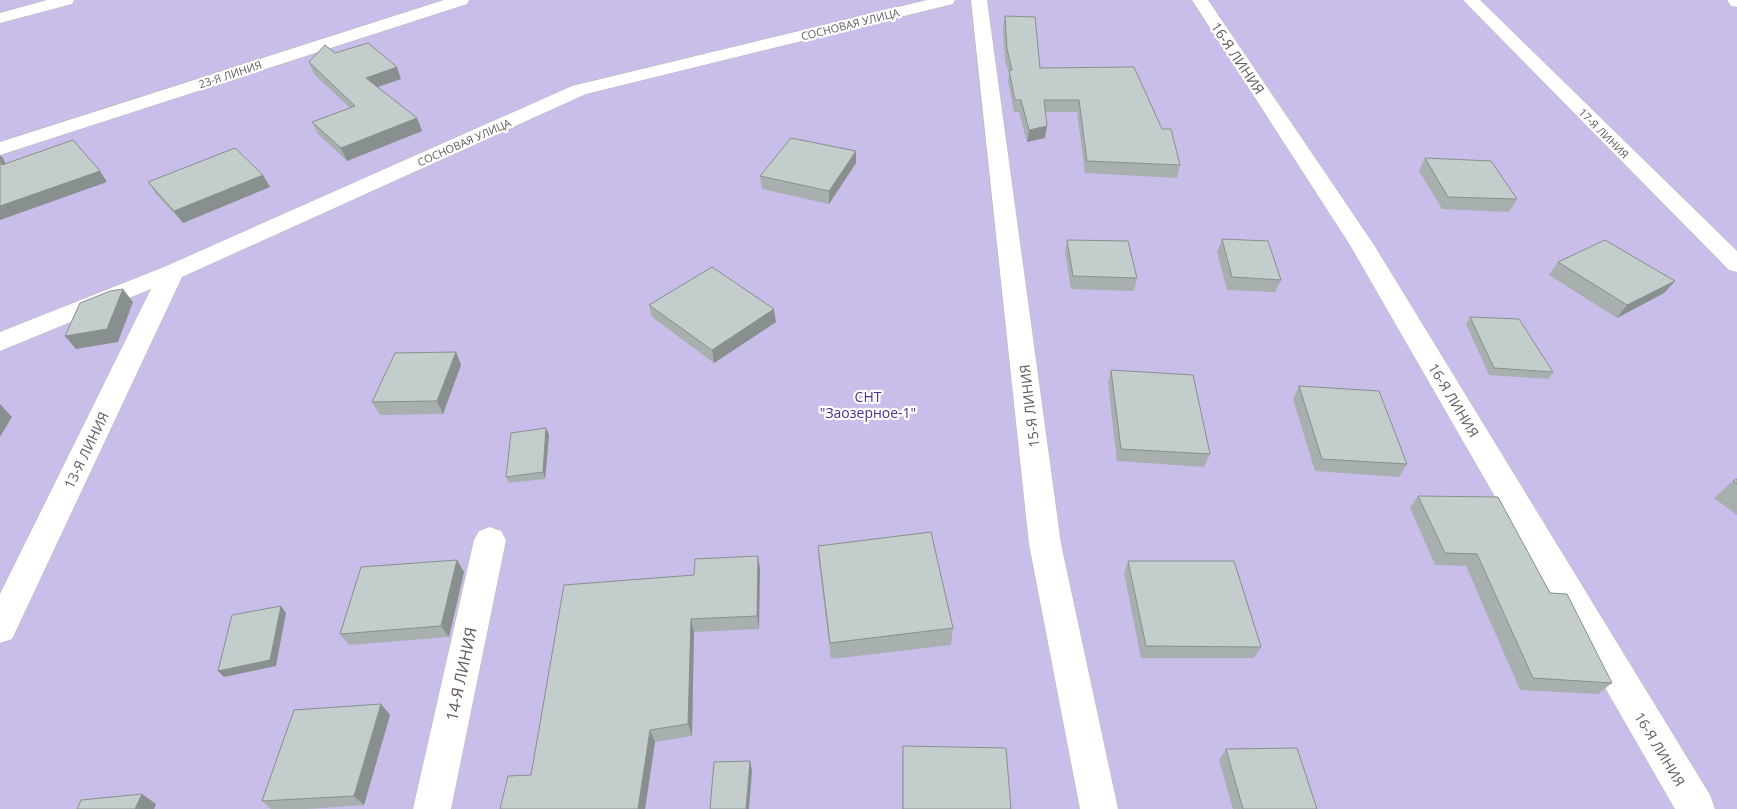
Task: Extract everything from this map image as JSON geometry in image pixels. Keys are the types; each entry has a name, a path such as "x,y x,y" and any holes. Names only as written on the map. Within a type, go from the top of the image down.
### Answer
{"street":[{"path":"0,18 66,0"},
{"name":"23-Я ЛИНИЯ","path":"0,149 461,0"},
{"name":"СОСНОВАЯ УЛИЦА","path":"0,342 172,272 579,90 947,0"},
{"name":"15-Я ЛИНИЯ","path":"979,0 1045,544 1099,809"},
{"name":"16-Я ЛИНИЯ","path":"1200,0 1362,245 1696,809"},
{"name":"17-Я ЛИНИЯ","path":"1471,0 1737,265"},
{"name":"13-Я ЛИНИЯ","path":"0,628 172,272"},
{"name":"14-Я ЛИНИЯ","path":"432,809 490,540"}],"green space":[{"name":"СНТ \"Заозерное-1\"","path":"0,0 1737,0 1737,809 0,809"}],"building":[{"path":"1005,16 1035,17 1040,68 1134,67 1162,129 1171,129 1180,165 1087,161 1079,100 1044,100 1047,126 1029,130 1021,100 1015,100 1009,70 1012,70 1007,49"},
{"path":"368,43 397,67 366,78 417,118 341,148 312,122 355,106 309,62 325,45 335,53"},
{"path":"791,138 856,151 829,191 760,176"},
{"path":"73,140 100,171 0,206 0,160 2,165"},
{"path":"235,148 263,175 174,211 148,182"},
{"path":"1425,158 1491,161 1517,199 1448,197"},
{"path":"1222,239 1268,241 1281,280 1232,277"},
{"path":"1067,240 1128,241 1137,278 1073,276"},
{"path":"1605,240 1675,281 1627,305 1558,262"},
{"path":"712,267 774,309 712,350 649,305"},
{"path":"123,289 107,329 65,336 80,303 110,291"},
{"path":"1470,317 1519,319 1553,372 1494,368"},
{"path":"456,352 437,401 372,402 395,353"},
{"path":"1111,370 1193,375 1210,454 1121,449"},
{"path":"1299,386 1379,391 1407,464 1322,459"},
{"path":"546,428 543,472 506,477 511,433"},
{"path":"1418,496 1498,497 1550,593 1567,594 1612,683 1533,678 1477,554 1445,553"},
{"path":"931,532 953,628 830,643 818,546"},
{"path":"758,556 757,616 691,619 688,724 650,730 638,809 500,809 508,776 531,775 564,585 694,575 695,559"},
{"path":"457,560 441,626 340,634 361,567"},
{"path":"1128,561 1234,561 1261,647 1146,646"},
{"path":"281,606 270,660 218,671 232,615"},
{"path":"381,704 354,796 262,801 294,710"},
{"path":"903,746 1006,748 1011,809 903,809"},
{"path":"1297,748 1317,809 1243,809 1226,749"},
{"path":"750,761 746,809 710,809 714,762"},
{"path":"142,794 135,809 77,809 81,800"}]}
